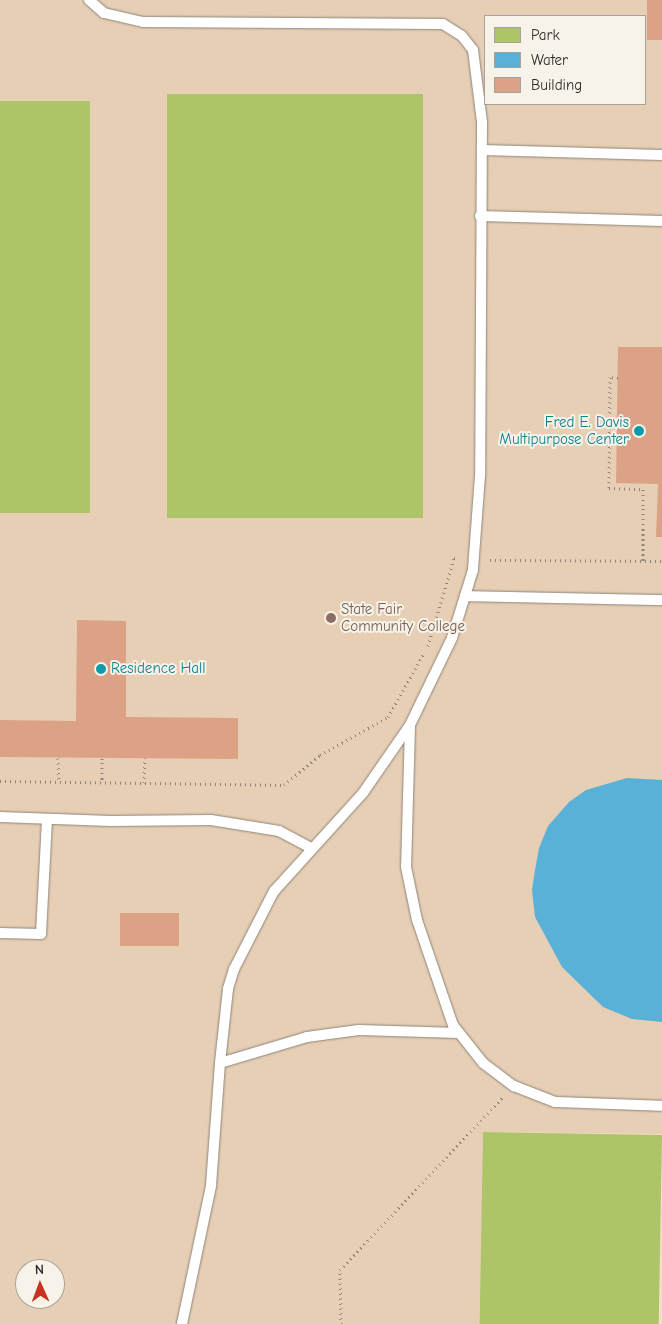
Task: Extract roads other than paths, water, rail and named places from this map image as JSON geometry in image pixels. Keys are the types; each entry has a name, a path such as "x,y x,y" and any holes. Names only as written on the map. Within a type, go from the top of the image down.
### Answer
{"lane":[{"path":"89,0 104,13 143,22 443,24 462,36 472,50 477,74 482,150 480,216 480,476 474,560 466,596 452,638 410,725 363,793 311,848 274,892 244,943 228,990 220,1063 211,1186 182,1324"},
{"path":"482,150 662,155"},
{"path":"480,216 662,221"},
{"path":"466,596 662,600"},
{"path":"410,725 406,867 436,980 458,1032 483,1063 514,1086 555,1102 662,1106"},
{"path":"0,817 211,820 279,831 311,848"},
{"path":"0,932 41,934 47,819"},
{"path":"220,1063 307,1038 359,1030 458,1032"}],"water":[{"path":"627,778 662,780 662,1022 632,1019 603,1007 562,967 535,917 532,890 539,848 548,826 569,802 586,790"}],"place":[{"name":"Fred E. Davis Multipurpose Center","path":"639,431"},
{"name":"State Fair Community College","path":"331,618"},
{"name":"Residence Hall","path":"101,669"}]}
